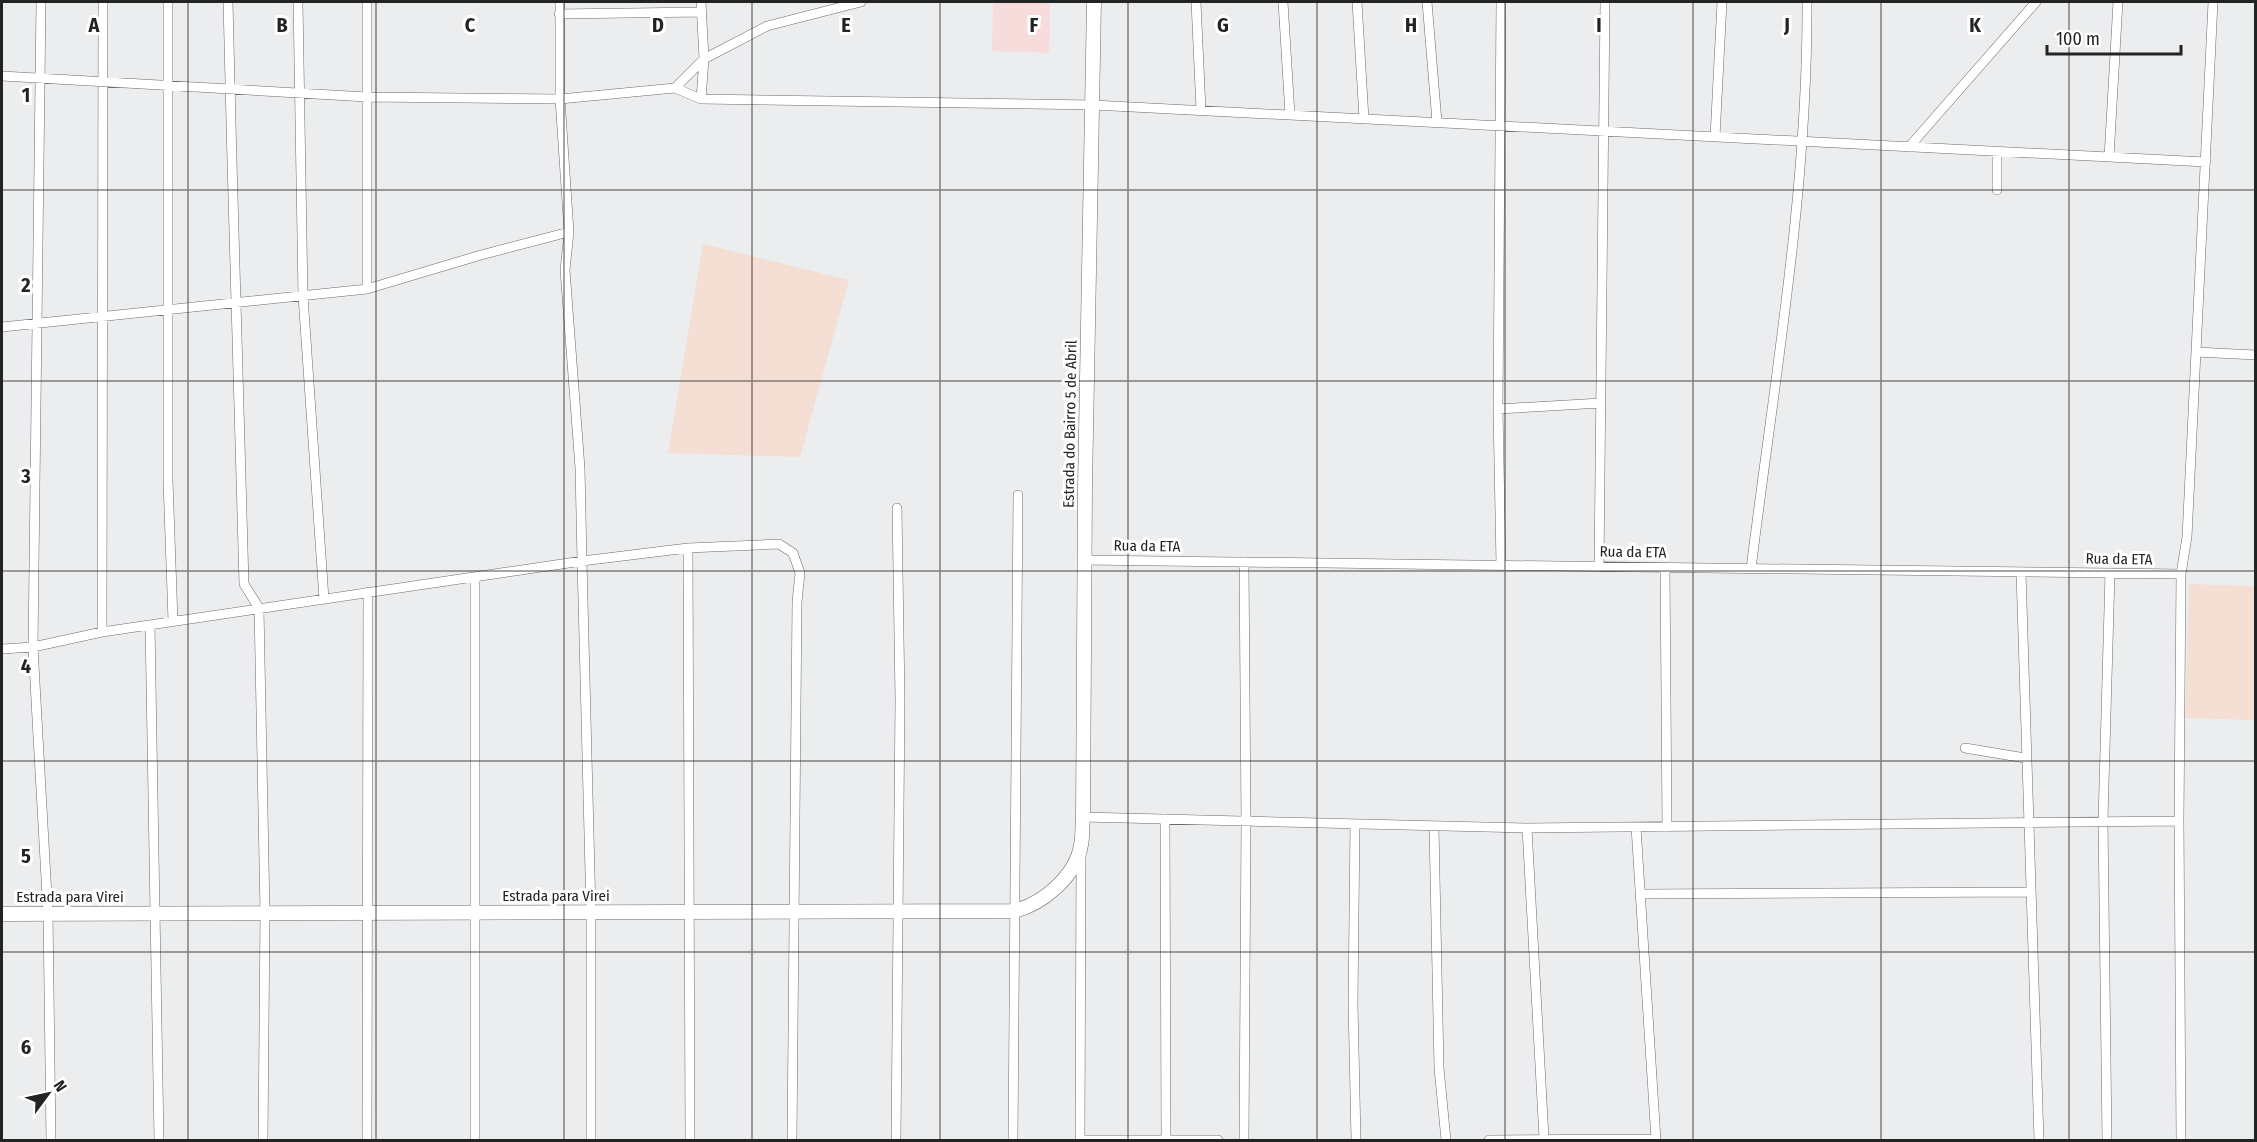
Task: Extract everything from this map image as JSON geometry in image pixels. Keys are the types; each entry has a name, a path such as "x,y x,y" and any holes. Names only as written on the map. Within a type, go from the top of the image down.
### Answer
{"street":[{"path":"41,2 33,647 48,914 51,1140"},
{"path":"102,632 103,2"},
{"path":"168,2 166,85 168,480 173,621"},
{"path":"228,2 234,303 244,584 259,608 266,913 263,1140"},
{"path":"298,2 303,296 324,599"},
{"path":"367,289 368,2"},
{"path":"560,2 560,99 569,232 565,270 580,468 591,912 591,1140"},
{"path":"701,2 704,59 701,99"},
{"path":"675,88 704,59 767,26 861,2"},
{"name":"Estrada do Bairro 5 de Abril","path":"1081,847 1094,2"},
{"path":"1196,2 1201,110"},
{"path":"1283,2 1290,115"},
{"path":"1357,2 1365,119"},
{"path":"1427,2 1437,122"},
{"path":"1501,2 1498,409 1501,566"},
{"path":"1599,567 1605,2"},
{"path":"1715,136 1722,2"},
{"path":"1751,569 1785,302 1802,141 1807,2"},
{"path":"1909,147 2036,2"},
{"path":"2109,157 2118,2"},
{"path":"2181,1140 2178,821 2181,574 2187,537 2213,2"},
{"path":"560,14 701,12"},
{"path":"2,76 367,97 560,99 675,88 701,99 1093,105 2206,162"},
{"path":"1997,151 1997,190"},
{"path":"2,327 367,289 569,232"},
{"path":"2196,352 2256,355"},
{"path":"1498,409 1601,403"},
{"path":"1013,1140 1018,495"},
{"path":"896,1140 900,699 897,508"},
{"path":"2,649 33,647 102,632 582,561 688,548 779,543 793,553 800,573 796,602 792,1140"},
{"path":"688,548 690,1140"},
{"name":"Rua da ETA","path":"1084,560 2181,574"},
{"path":"1244,562 1246,822 1244,1140"},
{"path":"1665,568 1668,827"},
{"path":"2021,572 2025,758 2039,1140"},
{"path":"2107,1140 2103,820 2110,573"},
{"path":"475,577 475,1140"},
{"path":"367,1140 368,592"},
{"path":"150,625 159,1140"},
{"path":"1965,748 2025,758"},
{"path":"1083,817 1527,828 2103,820 2178,821"},
{"path":"1165,819 1166,1139"},
{"path":"1356,824 1353,1003 1356,1140"},
{"path":"1434,827 1438,1068 1446,1140"},
{"path":"1489,1140 1544,1138 1656,1140 1636,827"},
{"path":"1527,828 1544,1138"},
{"path":"1081,847 1080,1140 1218,1140"},
{"name":"Estrada para Virei","path":"2,914 1014,911 1026,908 1046,896 1074,866 1081,847"},
{"path":"1641,894 2030,891"}],"shaded area":[{"path":"993,2 1050,2 1049,53 992,51"},
{"path":"703,244 849,280 800,457 668,453"},
{"path":"2189,584 2254,586 2255,720 2185,718"}]}
